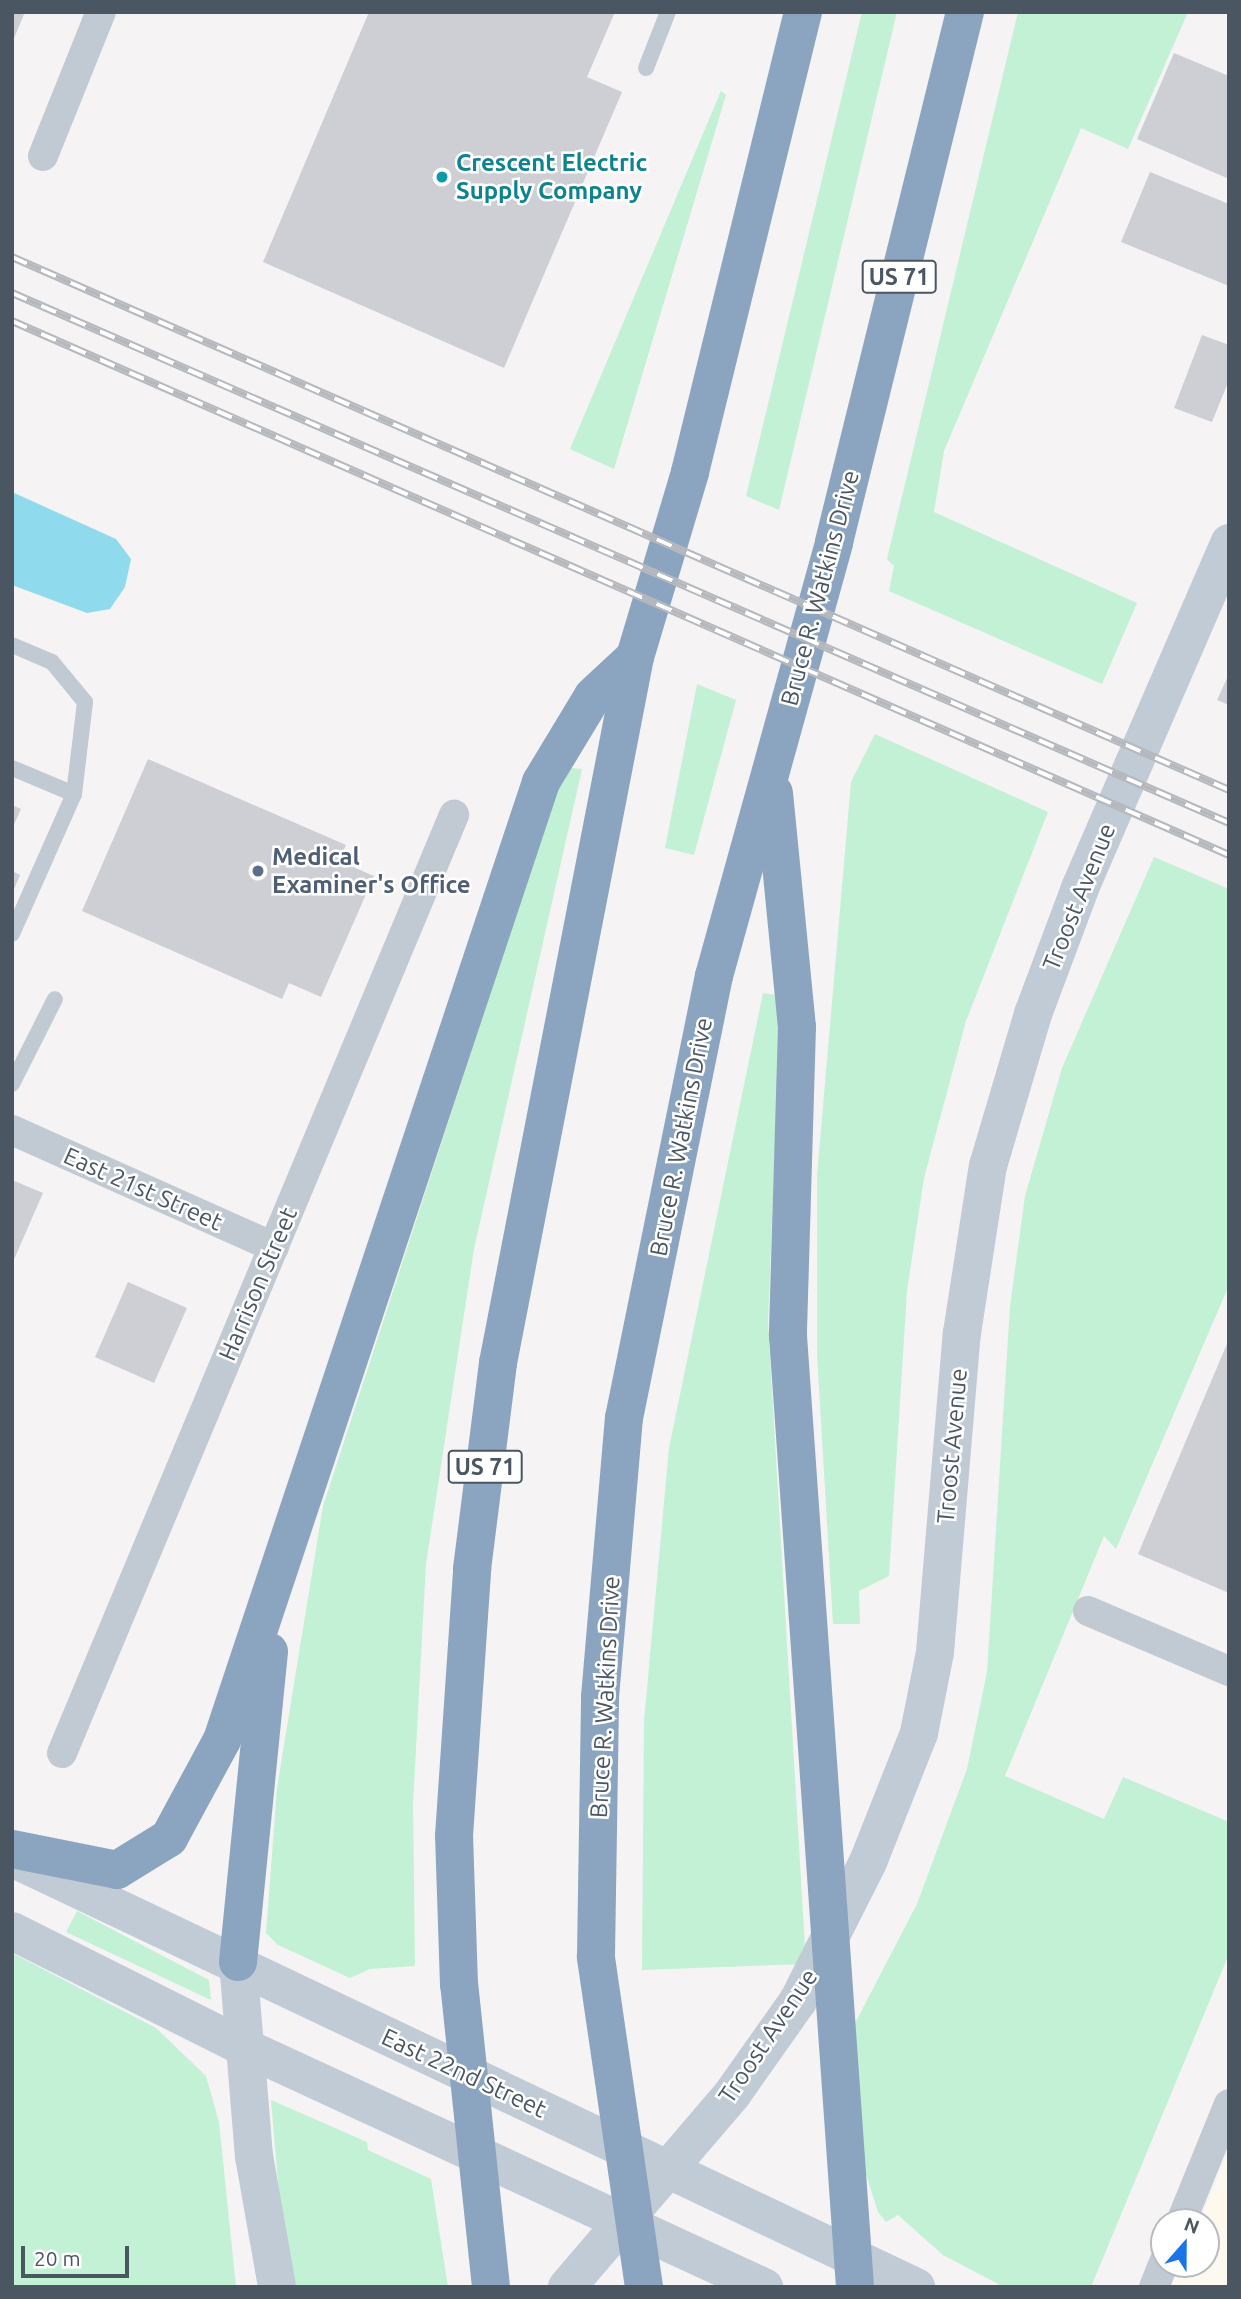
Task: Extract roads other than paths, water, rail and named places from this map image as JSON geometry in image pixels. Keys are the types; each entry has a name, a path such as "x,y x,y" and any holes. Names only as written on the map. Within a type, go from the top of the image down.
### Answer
{"highway":[{"name":"US 71","path":"491,2287 459,1985 454,1836 472,1569 498,1363 635,657 690,472 803,12"},
{"name":"Bruce R. Watkins Drive","path":"643,2287 596,1956 603,1655 624,1418 713,976 834,542 965,12"},
{"path":"12,1849 117,1870 169,1838 222,1740 541,782 593,696 635,657"},
{"path":"772,770 797,1027 788,1336 852,2271"},
{"path":"238,1962 264,1678 285,1557"}],"main road":[{"name":"Troost Avenue","path":"567,2287 733,2093 798,2001 868,1863 914,1746 935,1652 962,1333 988,1166 1032,1014 1080,888 1229,542"},
{"name":"East 22nd Street","path":"12,1858 238,1962 352,2021 724,2193 852,2271 916,2287"},
{"path":"12,1931 244,2047 748,2279"},
{"path":"238,1962 254,2156 276,2287"}],"street":[{"path":"43,156 101,12"},
{"name":"Harrison Street","path":"62,1753 454,815"},
{"name":"East 21st Street","path":"12,1130 274,1247"},
{"path":"1088,1611 1229,1671"},
{"path":"1187,2208 1229,2104"}],"lane":[{"path":"646,68 668,12"},
{"path":"12,645 52,662 85,702 74,794 12,934"},
{"path":"12,768 74,794"},
{"path":"12,1084 55,999"}],"water":[{"path":"12,492 116,539 131,559 125,587 110,609 87,613 12,585"}],"railway":[{"path":"12,257 1229,790"},
{"path":"12,293 1229,823"},
{"path":"12,321 1229,855"}],"place":[{"name":"Crescent Electric Supply Company","path":"442,177"},
{"name":"Medical Examiner's Office","path":"258,871"}]}
